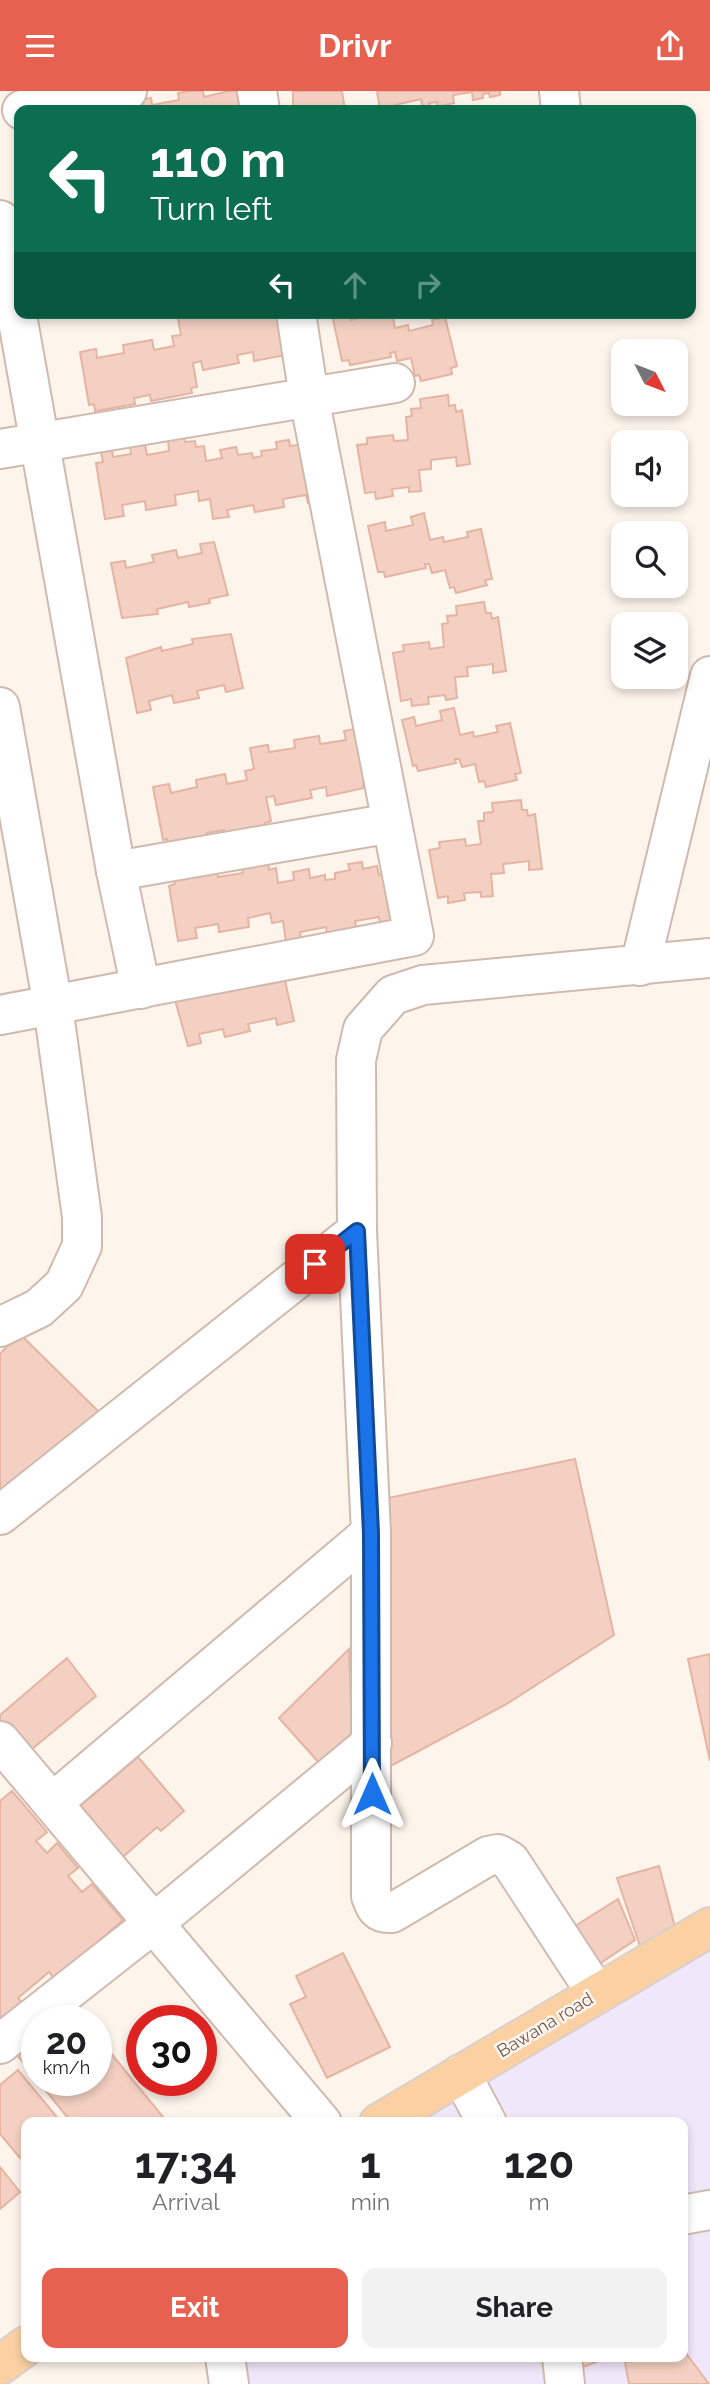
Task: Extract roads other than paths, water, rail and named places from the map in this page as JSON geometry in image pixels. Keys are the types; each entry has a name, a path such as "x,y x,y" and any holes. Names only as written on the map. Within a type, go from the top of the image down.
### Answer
{"main road":[{"name":"Bawana road","path":"389,2117 710,1927"},
{"path":"0,2365 21,2350"}],"street":[{"path":"53,105 127,91"},
{"path":"0,221 14,299"},
{"path":"18,319 116,871 141,989"},
{"path":"0,1015 414,936 309,397 297,319"},
{"path":"0,449 395,383"},
{"path":"640,966 710,676"},
{"path":"0,1327 39,1308 64,1285 82,1246 82,1217 53,1006 1,724"},
{"path":"116,871 392,823"},
{"path":"597,1994 505,1856 488,1856 391,1913 383,1913 375,1908 371,1896 371,1533 357,1231 356,1059 363,1029 393,995 423,985 710,958"},
{"path":"0,1515 357,1231"},
{"path":"52,1803 371,1533"},
{"path":"0,2044 154,1923 372,1743"},
{"path":"7,1764 52,1803 317,2117"},
{"path":"461,2074 485,2117"},
{"path":"688,2214 710,2210"},
{"path":"563,2362 565,2384"}]}
